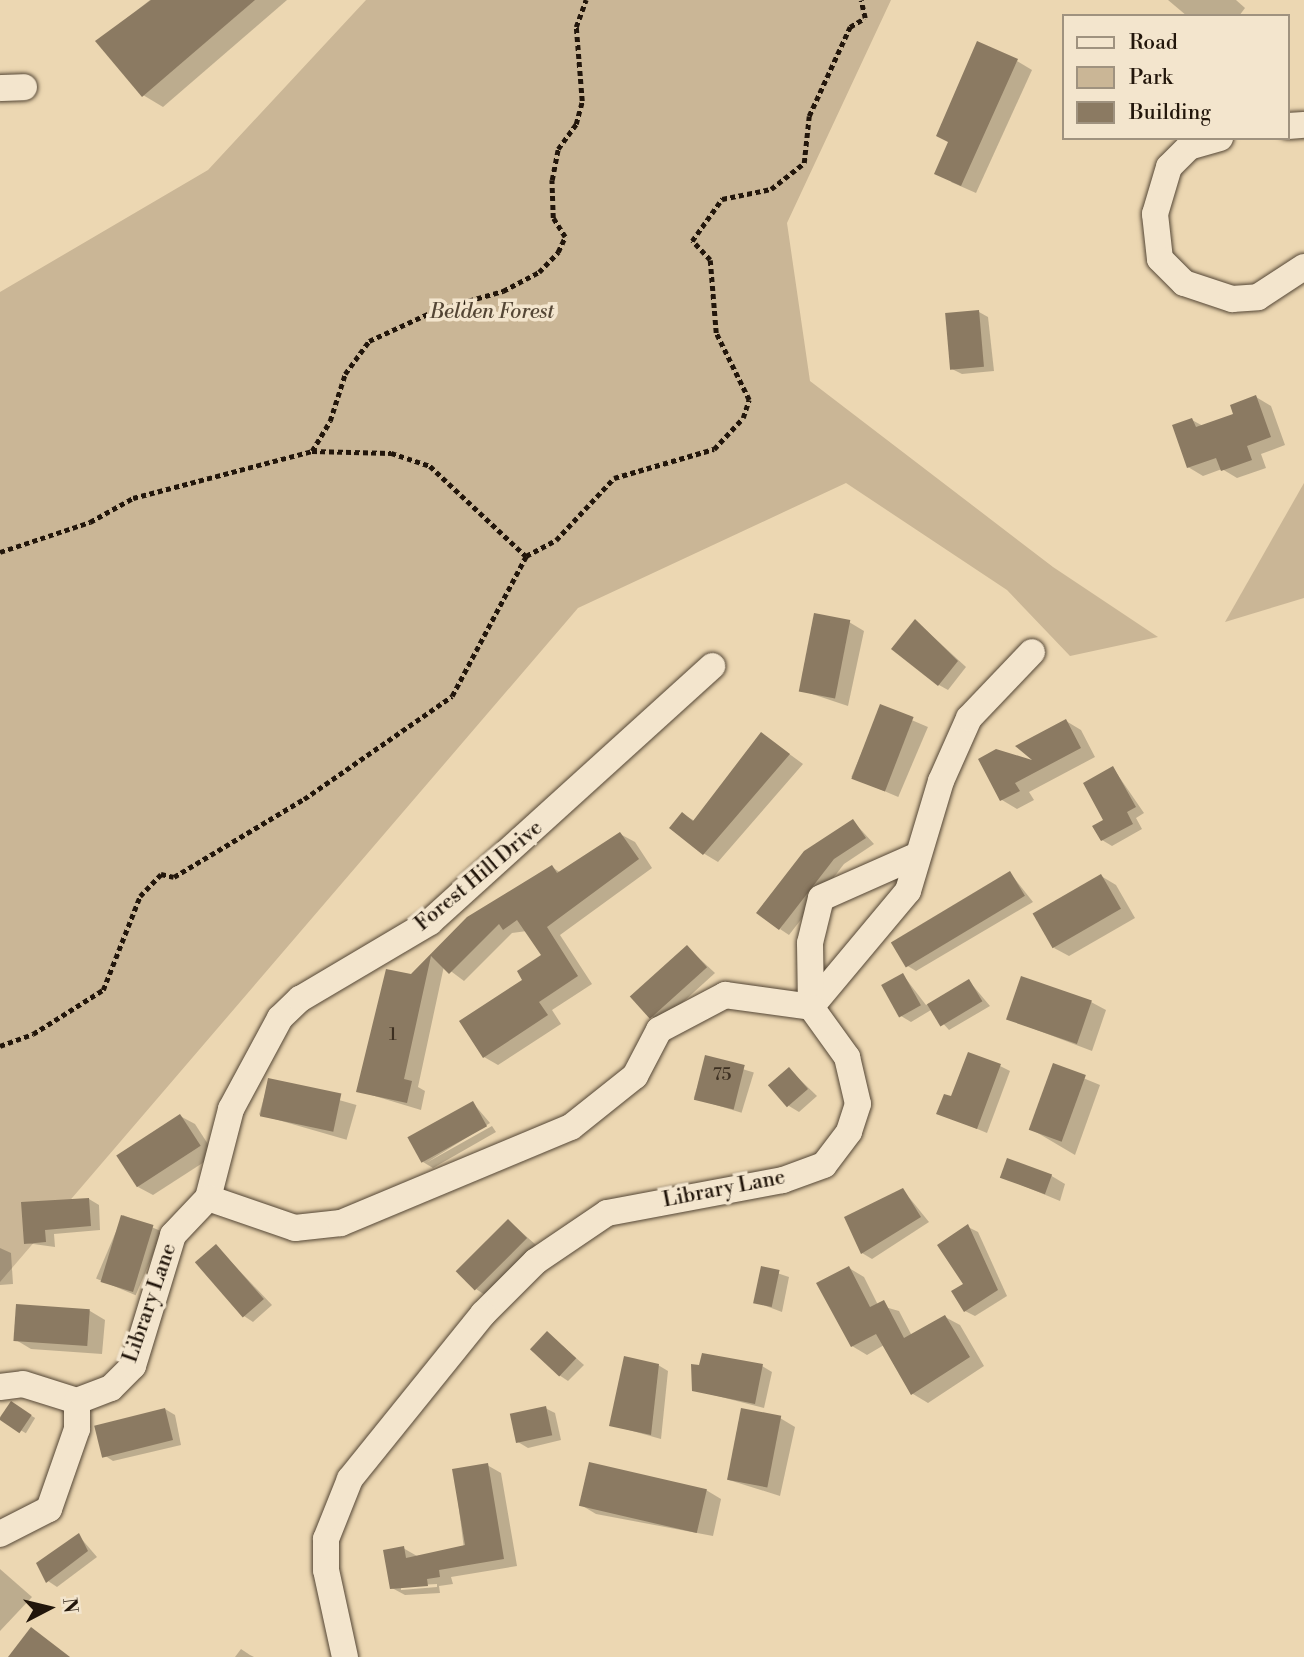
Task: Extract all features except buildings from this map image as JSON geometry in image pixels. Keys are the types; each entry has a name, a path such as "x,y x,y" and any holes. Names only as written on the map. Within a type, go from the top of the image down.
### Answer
{"street":[{"path":"1213,140 1189,147 1169,167 1155,214 1160,259 1184,283 1232,299 1258,297 1304,267"},
{"path":"811,1007 908,891 916,856 969,718 1032,652"},
{"name":"Forest Hill Drive","path":"208,1198 231,1109 280,1018 300,999 430,922 712,666"},
{"path":"811,1007 810,943 821,898 916,856"},
{"path":"208,1198 295,1228 341,1223 570,1127 635,1076 659,1030 725,995 811,1007"},
{"name":"Library Lane","path":"345,1657 326,1570 326,1539 350,1479 484,1314 536,1261 607,1213 783,1180 824,1165 849,1132 858,1104 847,1057 811,1007"},
{"name":"Library Lane","path":"78,1401 111,1388 133,1366 173,1235 208,1198"},
{"path":"0,1387 23,1384 78,1401 77,1429 49,1509 0,1534"}],"path":[{"path":"312,451 330,421 345,374 369,341 436,310 503,290 539,272 558,252 565,237 554,218 552,180 558,149 576,124 582,101 576,27 586,0"},
{"path":"0,1046 33,1034 103,990 140,897 160,874 174,877 202,861 452,696 526,556 556,540 614,478 714,449 743,418 749,400 742,374 716,332 710,260 692,241 722,199 771,189 804,163 809,116 850,27 865,18 862,0"},
{"path":"0,552 90,522 132,498 312,451 391,453 430,466 526,556"}],"green space":[{"name":"Belden Forest","path":"366,0 891,0 787,223 810,381 1053,567 1158,637 1070,656 1007,590 846,483 578,608 0,1282 0,292 208,170"},
{"path":"1304,483 1304,598 1225,622"}]}
